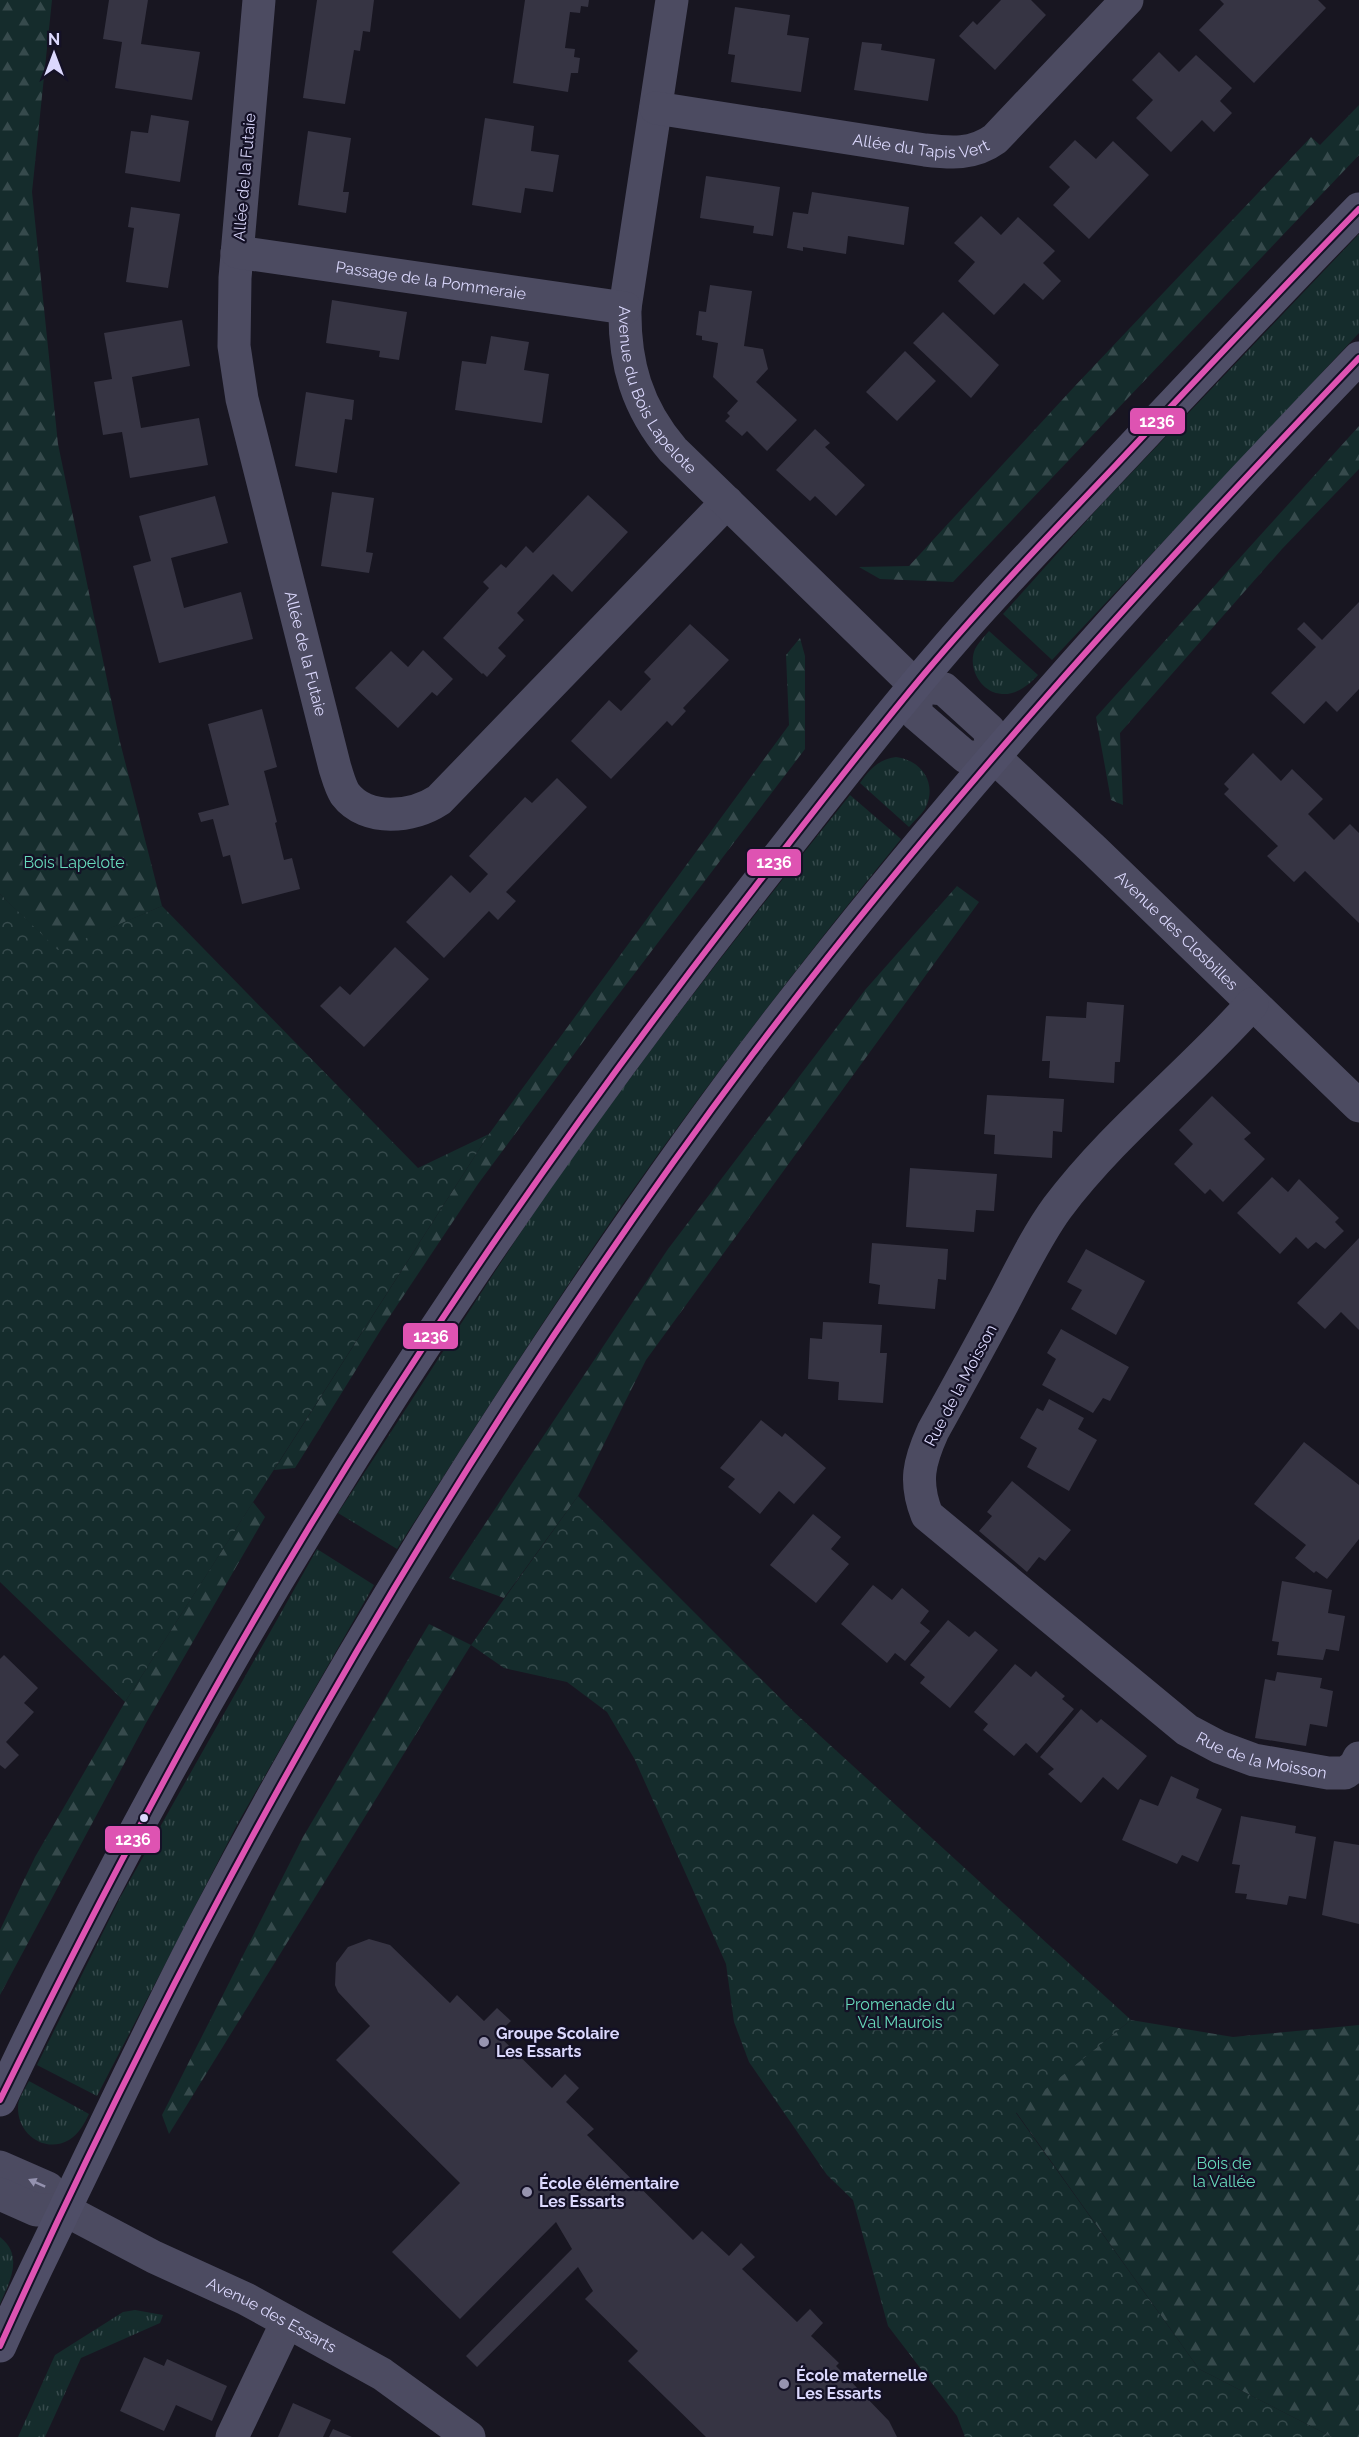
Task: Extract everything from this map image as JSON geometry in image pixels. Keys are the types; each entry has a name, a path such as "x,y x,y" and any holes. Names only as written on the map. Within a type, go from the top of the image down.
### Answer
{"main road":[{"path":"0,2100 115,1869 229,1660 327,1496 417,1355 514,1210 619,1062 721,928 980,610 1359,209"},
{"path":"0,2346 205,1922 331,1694 418,1546 598,1270 681,1151 850,929 994,757 1150,581 1359,358"}],"street":[{"name":"Allée de la Futaie","path":"260,0 237,252 233,311 234,345 245,415 334,768 345,794 361,807 399,815 416,812 439,800 727,502"},
{"name":"Avenue du Bois Lapelote","path":"672,0 626,308 627,349 632,376 656,430 916,686"},
{"name":"Allée du Tapis Vert","path":"656,108 925,150 952,153 968,151 983,147 995,139 1127,0"},
{"name":"Passage de la Pommeraie","path":"237,252 626,308"},
{"path":"916,686 944,689 989,730 994,757"},
{"name":"Avenue des Closbilles","path":"994,757 1094,850 1359,1106"},
{"name":"Rue de la Moisson","path":"1252,1004 1227,1032 1093,1165 1056,1209 1027,1257 933,1431 919,1470 920,1489 927,1515 1187,1730 1219,1747 1254,1760 1328,1773 1345,1773 1354,1766 1359,1758"},
{"path":"0,2167 48,2188 65,2210"},
{"path":"0,2194 36,2210 65,2210"},
{"name":"Avenue des Essarts","path":"65,2210 154,2257 246,2299 381,2374 470,2437"},
{"path":"232,2437 287,2322"}],"green space":[{"name":"Bois Lapelote","path":"0,0 52,0 32,192 58,444 120,742 162,906 58,951 0,894"},
{"path":"1359,105 1359,155 953,582 880,579 859,567 909,566 1074,387 1311,137 1320,145"},
{"path":"1359,234 1359,333 1052,660 1003,614 1098,508"},
{"path":"1359,426 1359,469 1282,549 1120,733 1123,805 1111,800 1096,717"},
{"path":"989,631 1038,675 1022,689 1007,694 994,693 982,684 974,671 975,649"},
{"path":"800,638 805,656 805,749 478,1184 382,1328 295,1468 274,1470 489,1134 789,725 786,655"},
{"path":"896,757 905,759 920,768 930,791 925,809 909,827 860,783 875,766"},
{"path":"850,795 901,839 748,1033 638,1182 550,1311 397,1549 338,1513 542,1201 616,1097 692,995"},
{"path":"957,886 979,902 646,1360 578,1496 504,1598 449,1578 668,1249 865,990"},
{"path":"0,894 58,950 162,906 418,1168 489,1134 125,1702 0,1582"},
{"name":"Promenade du Val Maurois","path":"578,1496 794,1712 1131,2020 1016,2113 1199,2369 1332,2437 965,2437 957,2416 888,2326 853,2200 827,2175 749,2062 734,2022 726,1964 635,1760 607,1712 567,1682 504,1668 471,1645"},
{"path":"253,1502 265,1517 146,1723 0,1995 0,1930 35,1857 125,1702"},
{"path":"317,1549 374,1585 239,1821 97,2096 37,2065 121,1896"},
{"path":"429,1624 471,1645 169,2134 162,2115 303,1837"},
{"name":"Bois de la Vallée","path":"1131,2020 1233,2037 1359,2025 1359,2437 1332,2437 1199,2369 1016,2112"},
{"path":"29,2081 89,2114 73,2138 51,2145 34,2139 27,2133 19,2117 18,2104"},
{"path":"0,2237 12,2252 13,2269 0,2304"},
{"path":"135,2310 163,2315 160,2323 81,2358 45,2437 18,2437 55,2355 123,2312"}],"building":[{"path":"109,0 148,0 141,44 200,52 192,100 115,88 122,42 103,39"},
{"path":"317,0 374,0 370,32 363,31 360,51 354,50 345,104 303,98"},
{"path":"525,0 589,0 588,7 581,6 580,13 570,12 565,48 575,49 574,57 580,58 578,73 571,73 568,92 513,83"},
{"path":"1001,0 1031,0 1046,15 995,70 959,36 973,21 977,25"},
{"path":"1220,0 1318,0 1326,8 1254,83 1199,30 1224,4"},
{"path":"735,7 790,15 787,35 809,38 801,92 731,82 735,55 728,54"},
{"path":"862,42 882,44 881,50 935,59 928,101 854,90"},
{"path":"1159,52 1179,72 1196,55 1232,88 1220,101 1232,113 1214,132 1202,120 1171,152 1136,118 1153,100 1132,80"},
{"path":"151,115 189,121 180,182 125,173 131,131 148,133"},
{"path":"485,118 534,126 531,151 559,155 553,192 525,188 521,213 472,205"},
{"path":"308,131 351,138 343,192 349,192 346,213 298,205"},
{"path":"1075,140 1096,159 1113,141 1149,175 1089,239 1053,205 1070,187 1049,167"},
{"path":"706,176 780,187 773,236 753,233 754,226 700,218"},
{"path":"812,192 909,207 904,245 848,236 846,254 803,247 803,251 787,248 793,212 808,214"},
{"path":"131,207 180,214 168,288 126,282 134,228 128,227"},
{"path":"981,216 1001,235 1018,217 1055,251 1043,263 1061,281 1043,300 1024,283 994,315 958,281 975,262 954,243"},
{"path":"710,285 752,291 744,346 763,349 768,369 756,382 797,420 767,451 747,431 742,436 725,421 730,416 727,413 738,401 713,377 718,343 702,340 702,336 696,335 699,311 706,312"},
{"path":"332,300 407,312 399,360 379,357 380,351 326,343"},
{"path":"943,312 999,365 971,398 913,343"},
{"path":"182,320 190,366 132,377 141,428 199,418 208,465 130,478 122,432 103,435 94,382 112,379 104,333"},
{"path":"491,336 529,342 524,370 549,374 542,423 455,410 462,361 486,364"},
{"path":"905,351 936,381 897,421 866,392"},
{"path":"306,392 354,400 352,420 345,419 337,473 295,466"},
{"path":"815,429 830,443 825,447 865,485 836,516 815,496 810,501 776,470"},
{"path":"332,492 374,498 366,552 373,553 369,573 321,566"},
{"path":"588,495 628,532 572,592 553,574 517,613 524,620 498,648 506,656 487,677 443,638 489,588 483,582 501,564 506,568 526,546 533,553"},
{"path":"215,496 228,543 171,558 184,608 241,592 253,639 159,663 133,566 151,561 139,516"},
{"path":"1359,602 1359,689 1337,712 1326,701 1304,724 1271,693 1316,647 1297,629 1304,622 1322,640"},
{"path":"690,624 729,660 683,708 686,711 672,726 667,721 611,779 571,741 609,700 621,711 651,679 644,672"},
{"path":"423,650 453,679 437,696 432,692 398,728 355,688 391,651 408,667"},
{"path":"262,709 277,767 264,771 284,860 292,858 300,889 242,904 230,855 223,857 213,819 201,822 198,813 229,805 208,724"},
{"path":"1253,753 1281,781 1292,769 1323,799 1308,814 1334,840 1350,824 1359,833 1359,923 1305,871 1294,882 1267,856 1278,846 1224,794 1229,789 1224,784"},
{"path":"557,778 587,807 506,892 516,901 498,920 489,911 444,958 406,922 451,875 470,893 488,874 469,856 525,797 532,803"},
{"path":"395,947 429,979 364,1047 320,1006 340,986 350,995"},
{"path":"1087,1002 1124,1005 1120,1062 1115,1062 1114,1083 1049,1078 1050,1061 1042,1061 1046,1016 1086,1018"},
{"path":"987,1095 1064,1099 1062,1132 1053,1131 1052,1158 994,1154 995,1135 984,1134"},
{"path":"1212,1096 1251,1133 1244,1139 1265,1159 1223,1202 1210,1189 1205,1194 1174,1164 1193,1144 1179,1130"},
{"path":"910,1168 997,1174 994,1211 976,1210 974,1232 906,1227"},
{"path":"1272,1177 1288,1192 1299,1179 1339,1218 1335,1222 1344,1231 1325,1249 1316,1242 1308,1249 1296,1237 1280,1254 1237,1213"},
{"path":"1359,1238 1359,1330 1341,1312 1325,1329 1297,1303"},
{"path":"872,1243 948,1249 946,1280 938,1279 935,1309 878,1304 880,1285 869,1283"},
{"path":"1086,1249 1145,1281 1116,1335 1071,1309 1082,1290 1067,1282"},
{"path":"823,1322 882,1325 880,1353 887,1353 883,1403 838,1400 839,1382 808,1379 810,1338 822,1339"},
{"path":"1061,1329 1129,1367 1110,1401 1103,1398 1093,1413 1042,1385 1056,1359 1047,1353"},
{"path":"1049,1399 1084,1418 1078,1429 1097,1440 1069,1491 1027,1467 1037,1448 1020,1438 1037,1408 1043,1411"},
{"path":"761,1420 782,1437 785,1433 826,1468 794,1504 779,1491 760,1514 728,1487 735,1479 720,1468"},
{"path":"1304,1442 1359,1485 1359,1539 1327,1579 1316,1571 1314,1573 1295,1558 1306,1545 1254,1504"},
{"path":"1012,1481 1071,1530 1045,1561 1039,1557 1027,1572 979,1531 992,1516 987,1512"},
{"path":"813,1514 841,1537 831,1549 849,1564 816,1603 770,1565"},
{"path":"1282,1581 1332,1590 1328,1613 1345,1616 1339,1651 1326,1649 1323,1660 1277,1655 1279,1642 1272,1641"},
{"path":"873,1585 892,1600 902,1588 929,1611 920,1623 930,1631 905,1661 895,1653 887,1663 841,1624"},
{"path":"948,1620 969,1637 975,1631 998,1650 950,1708 920,1683 925,1677 910,1665"},
{"path":"4,1655 38,1688 24,1703 34,1712 6,1742 19,1755 5,1769 0,1765 0,1659"},
{"path":"1015,1664 1031,1677 1036,1671 1065,1696 1062,1699 1074,1709 1037,1753 1026,1743 1014,1756 983,1730 988,1724 974,1712"},
{"path":"1277,1672 1322,1678 1320,1688 1333,1691 1327,1727 1310,1724 1306,1746 1255,1738 1265,1679 1275,1681"},
{"path":"1081,1709 1097,1723 1101,1719 1147,1756 1118,1790 1103,1777 1081,1803 1048,1774 1054,1769 1040,1757"},
{"path":"1171,1776 1199,1789 1196,1798 1222,1809 1198,1862 1182,1855 1177,1864 1122,1840 1140,1799 1158,1806"},
{"path":"1241,1816 1296,1826 1295,1833 1316,1837 1306,1899 1289,1896 1287,1905 1246,1899 1247,1894 1235,1893 1240,1865 1232,1864"},
{"path":"1334,1841 1359,1845 1359,1924 1322,1915"},
{"path":"369,1939 390,1945 450,2003 457,1995 484,2021 497,2008 511,2021 497,2034 552,2088 565,2074 579,2088 566,2102 594,2129 587,2135 693,2240 702,2231 729,2256 741,2243 755,2257 742,2269 797,2322 810,2309 823,2323 811,2336 839,2363 836,2366 889,2421 897,2437 706,2437 628,2361 638,2351 585,2299 593,2291 578,2267 477,2367 466,2356 572,2249 556,2222 460,2319 392,2252 460,2183 336,2060 370,2026 338,1992 335,1985 336,1963 348,1947"},
{"path":"144,2357 164,2366 167,2359 227,2386 212,2421 176,2405 164,2431 120,2411"},
{"path":"293,2403 331,2420 323,2437 278,2437"},
{"path":"333,2429 352,2437 329,2437"}],"transit line":[{"name":"1236","path":"0,2100 154,1799 253,1622 307,1531 420,1352 539,1177 664,1006 850,765 925,673 1043,542 1359,209"},
{"name":"1236","path":"0,2346 79,2176 162,2008 249,1843 340,1680 436,1519 537,1361 642,1206 752,1055 895,874 970,785 1200,526 1359,358"}],"place":[{"name":"Groupe Scolaire Les Essarts","path":"484,2042"},
{"name":"École élémentaire Les Essarts","path":"527,2192"},
{"name":"École maternelle Les Essarts","path":"784,2384"}]}
